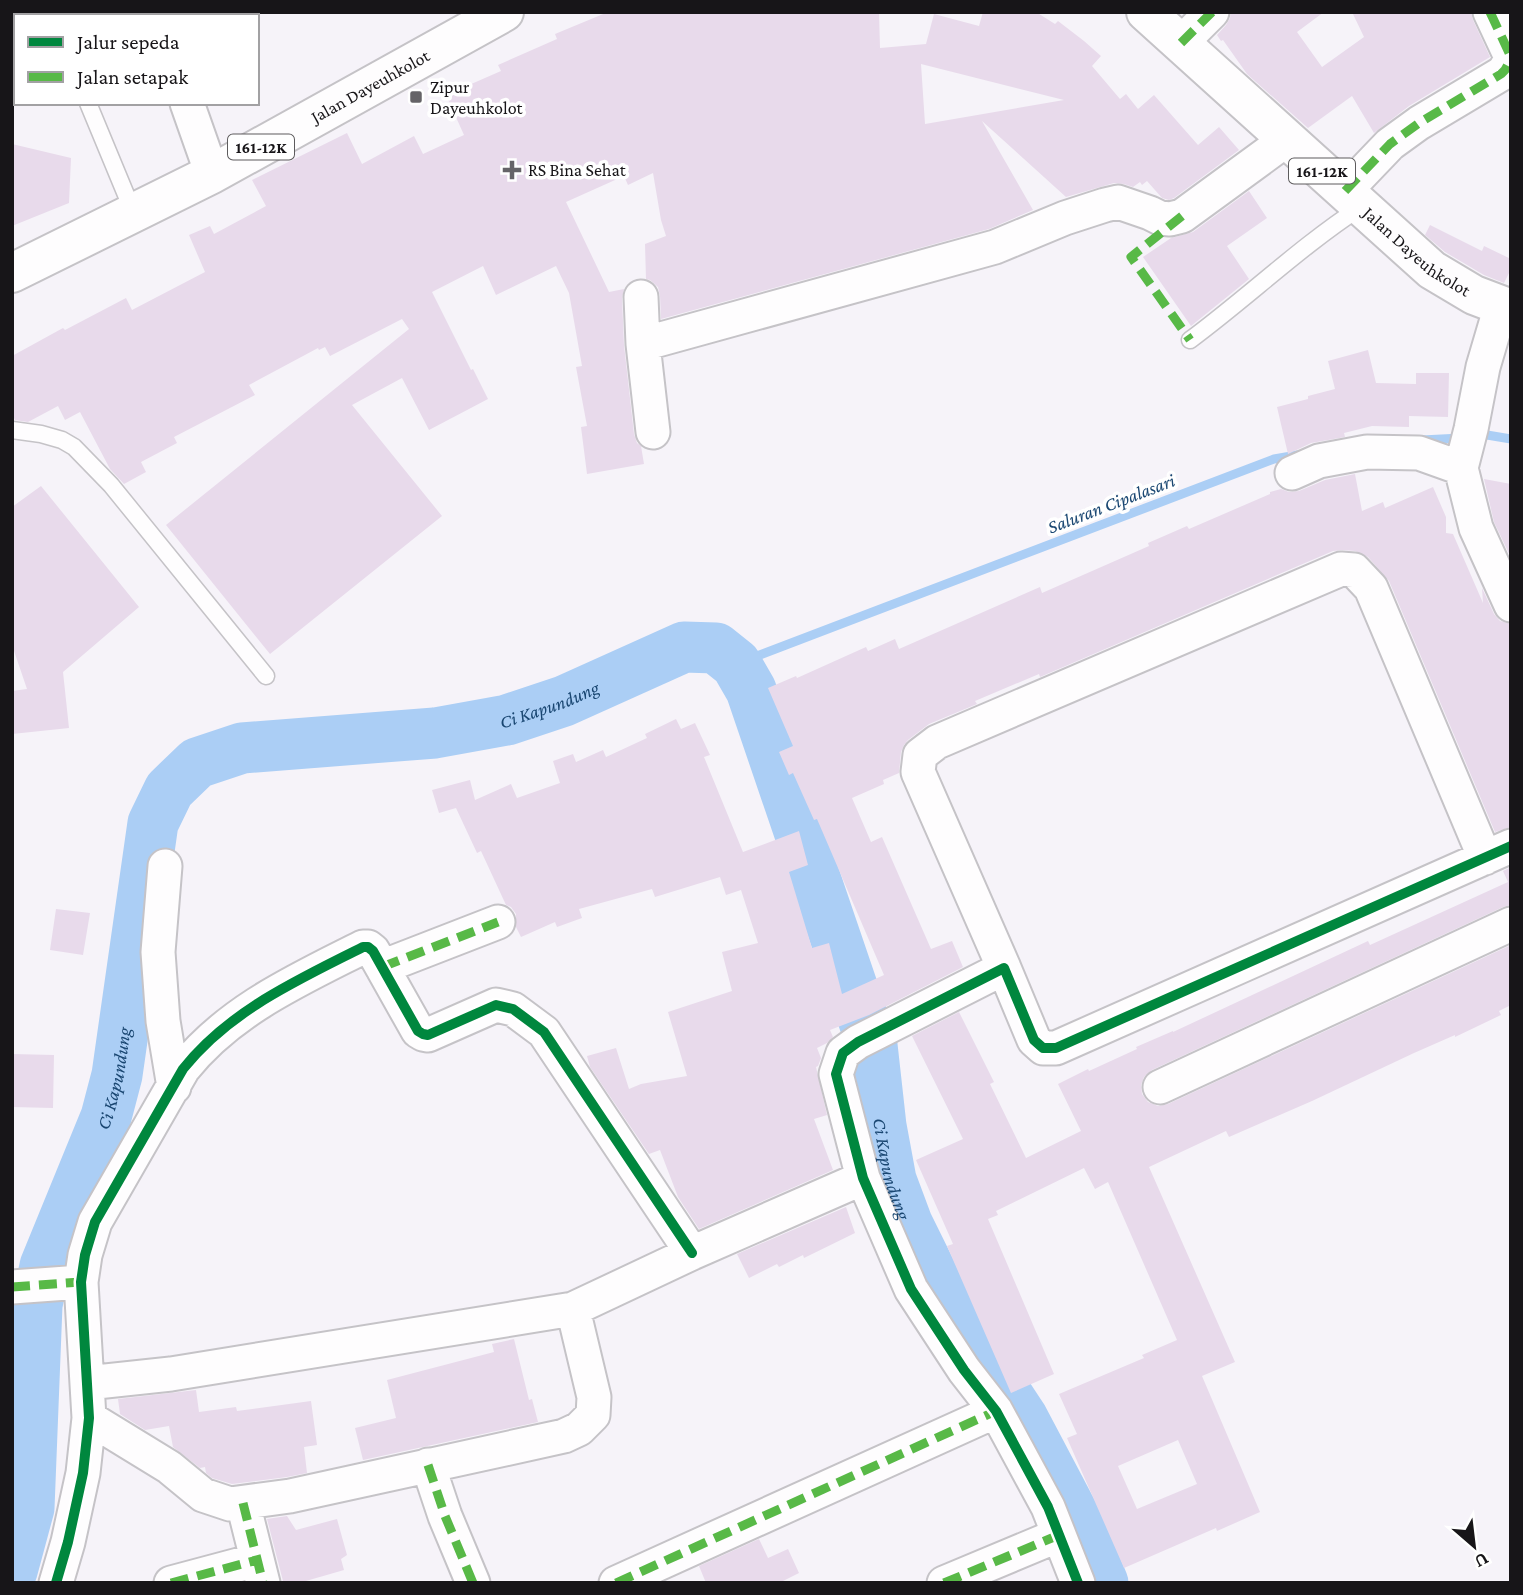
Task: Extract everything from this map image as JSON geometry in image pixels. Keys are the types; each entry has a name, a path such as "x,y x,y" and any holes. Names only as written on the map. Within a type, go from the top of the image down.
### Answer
{"main road":[{"name":"Jalan Dayeuhkolot","path":"12,273 212,174 504,12"},
{"name":"Jalan Dayeuhkolot","path":"1146,12 1432,270 1474,295 1506,307"}],"street":[{"path":"1181,44 1212,12"},
{"path":"1353,199 1390,144 1505,70 1511,58 1490,12"},
{"path":"188,105 212,174"},
{"path":"643,344 995,247 1065,218 1105,205 1118,202 1160,218 1182,216 1286,139"},
{"path":"641,297 643,344 653,432"},
{"path":"1506,307 1483,367 1466,451 1476,528 1511,605"},
{"path":"1292,473 1319,461 1367,452 1466,451"},
{"path":"1341,569 1354,570 1371,588 1498,852 1056,1048 1043,1048 1034,1040 918,772 920,755 937,743 1341,569"},
{"path":"165,866 158,952 163,1021 174,1087"},
{"path":"382,967 498,922"},
{"path":"1160,1087 1511,925"},
{"path":"56,1583 83,1473 89,1418 88,1383 74,1282 95,1222 183,1069 196,1053 230,1024 279,990 363,947 368,947 373,951 418,1031 423,1034 428,1035 496,1005 513,1009 544,1032 692,1253"},
{"path":"1004,968 858,1042 843,1053 836,1074 863,1178 911,1289 964,1370 996,1411 1048,1507 1078,1583"},
{"path":"88,1383 171,1374 573,1309 863,1178"},
{"path":"16,1286 74,1282"},
{"path":"89,1418 169,1467 204,1495 230,1504 290,1496 564,1436 579,1429 593,1415 594,1397 573,1309"},
{"path":"616,1583 996,1411"},
{"path":"428,1465 445,1516 473,1583"},
{"path":"171,1583 260,1571 243,1503"},
{"path":"944,1583 1059,1535"}],"lane":[{"path":"89,105 134,214"},
{"path":"1190,340 1336,223 1353,199"},
{"path":"12,430 41,434 62,440 74,447 111,485 267,676"}],"building":[{"path":"608,12 879,12 880,48 926,44 934,14 979,26 983,12 1036,12 1055,24 1058,21 1101,56 1092,66 1120,99 1126,94 1138,109 1154,95 1198,145 1219,127 1239,150 1169,200 1162,198 1147,181 1133,187 1114,183 1066,197 982,121 1033,210 989,229 661,319 658,287 646,279 645,244 666,236 653,173 628,185 624,176 566,202 609,292 624,289 624,345 634,434 641,446 644,464 587,474 581,427 587,426 576,367 582,366 569,293 556,266 496,295 483,266 432,292 488,399 429,430 402,378 352,405 442,516 270,654 166,525 409,329 402,319 330,356 325,347 319,350 318,348 249,385 255,395 174,437 177,443 141,462 146,472 124,484 110,469 80,412 65,420 58,406 28,422 15,420 12,414 12,356 126,298 132,310 205,272 189,235 210,226 214,234 266,206 252,180 347,133 362,164 414,136 423,154 464,135 446,95 501,71 498,65 557,39 555,34","holes":["921,64 1064,100 925,124"]},
{"path":"1231,12 1324,12 1297,32 1322,67 1364,37 1352,12 1471,12 1490,57 1409,106 1374,133 1352,96 1308,128 1247,74 1217,35 1226,25"},
{"path":"12,144 71,158 69,203 12,226"},
{"path":"1249,191 1267,218 1227,246 1249,279 1191,326 1143,257 1171,238 1193,232"},
{"path":"1430,225 1482,251 1484,246 1511,259 1511,269 1504,283 1484,275 1445,252 1425,235"},
{"path":"1368,350 1376,383 1416,384 1416,373 1449,373 1448,417 1409,416 1409,427 1372,426 1344,433 1345,437 1311,443 1288,454 1277,407 1335,389 1328,361"},
{"path":"1355,474 1362,511 1383,502 1385,508 1433,487 1446,517 1446,533 1453,534 1483,603 1482,588 1494,614 1500,621 1511,624 1511,827 1495,832 1389,581 1368,557 1355,551 1333,551 1040,677 1039,674 975,701 977,704 929,724 908,740 901,752 899,773 883,780 884,784 852,798 871,842 882,837 931,949 952,941 963,967 869,1015 830,1030 833,1037 817,1048 821,1058 816,1067 827,1115 814,1119 833,1170 699,1229 678,1197 660,1150 649,1154 590,1067 587,1056 616,1048 629,1089 641,1084 687,1076 668,1012 732,991 722,952 758,943 741,890 726,895 720,877 655,897 652,889 579,909 582,918 557,927 555,922 521,937 516,927 516,914 506,905 481,851 477,853 456,808 439,813 432,790 470,780 475,800 511,784 517,798 560,783 553,761 573,754 576,762 603,750 606,757 647,738 645,734 676,719 681,729 695,723 710,755 704,757 743,852 799,831 808,865 789,872 812,948 829,943 842,994 884,975 817,819 814,820 793,773 789,775 779,752 793,746 768,688 866,647 868,651 895,639 899,649 1040,587 1042,593 1149,546 1148,543 1187,526 1189,529 1270,492 1281,489 1299,491 1325,480"},
{"path":"1484,479 1511,484 1511,558 1494,522"},
{"path":"41,486 139,607 63,672 69,728 12,734 12,691 27,689 12,645 12,507"},
{"path":"1511,867 1511,905 1152,1070 1144,1077 1142,1094 1148,1102 1158,1106 1168,1104 1511,945 1511,1005 1499,1011 1501,1015 1229,1137 1226,1131 1149,1167 1235,1362 1202,1376 1260,1512 1124,1568 1067,1438 1077,1434 1059,1394 1144,1358 1142,1355 1177,1340 1108,1182 1095,1189 1084,1168 996,1211 998,1215 988,1219 1054,1374 1011,1393 947,1246 953,1244 916,1160 963,1139 912,1036 959,1012 994,1082 990,1084 1026,1158 1081,1131 1058,1084 1368,941 1370,945 1508,882 1503,871","holes":["1178,1440 1197,1484 1137,1509 1118,1466"]},
{"path":"56,909 90,913 83,955 50,950"},
{"path":"12,1054 54,1055 53,1108 12,1107"},
{"path":"846,1207 855,1233 804,1258 803,1255 779,1267 777,1264 749,1278 737,1254"},
{"path":"514,1339 529,1400 532,1399 538,1422 363,1460 355,1428 396,1418 387,1380 494,1352 492,1344"},
{"path":"196,1390 199,1412 236,1407 237,1411 311,1401 317,1445 304,1447 307,1473 232,1484 212,1478 206,1473 205,1467 200,1468 173,1447 169,1426 145,1430 120,1414 118,1399"},
{"path":"287,1516 296,1530 337,1519 347,1555 341,1559 344,1570 299,1583 283,1581 267,1519"},
{"path":"759,1539 768,1558 788,1549 799,1573 779,1583 706,1583 699,1566"}],"waterway":[{"name":"Saluran Cipalasari","path":"1478,436 1511,439"},
{"name":"Saluran Cipalasari","path":"1422,440 1461,438"},
{"name":"Saluran Cipalasari","path":"736,664 1274,459 1297,455"},
{"name":"Ci Kapundung","path":"12,1571 29,1508 37,1305 45,1266 106,1117 117,1075 153,823 169,790 197,763 242,748 435,733 507,720 564,701 684,647 716,648 736,664 751,690 872,1045 881,1126 891,1180 907,1223 947,1304 1022,1417 1079,1525 1103,1583"}],"marked path":[{"path":"1181,43 1212,12"},
{"path":"1490,12 1511,57"},
{"path":"1345,191 1390,144 1419,123 1501,74 1511,59"},
{"path":"1182,216 1131,257 1190,340"},
{"path":"382,967 498,922"},
{"path":"12,1287 81,1282"},
{"path":"616,1583 996,1411"},
{"path":"428,1465 445,1516 473,1583"},
{"path":"243,1503 263,1583"},
{"path":"944,1583 1059,1535"},
{"path":"171,1583 257,1560"}],"cycle path":[{"path":"1078,1583 1048,1507 996,1411 964,1370 911,1289 863,1178 836,1074 843,1053 858,1042 1004,968 1034,1040 1043,1048 1056,1048 1511,846"},
{"path":"56,1583 83,1473 89,1418 81,1282 85,1255 95,1222 183,1069 202,1048 243,1013 314,972 363,947 368,947 373,951 418,1031 423,1034 428,1035 496,1005 513,1009 544,1032 692,1253"}],"place":[{"name":"Zipur Dayeuhkolot","path":"416,97"},
{"name":"RS Bina Sehat","path":"512,170"}]}
